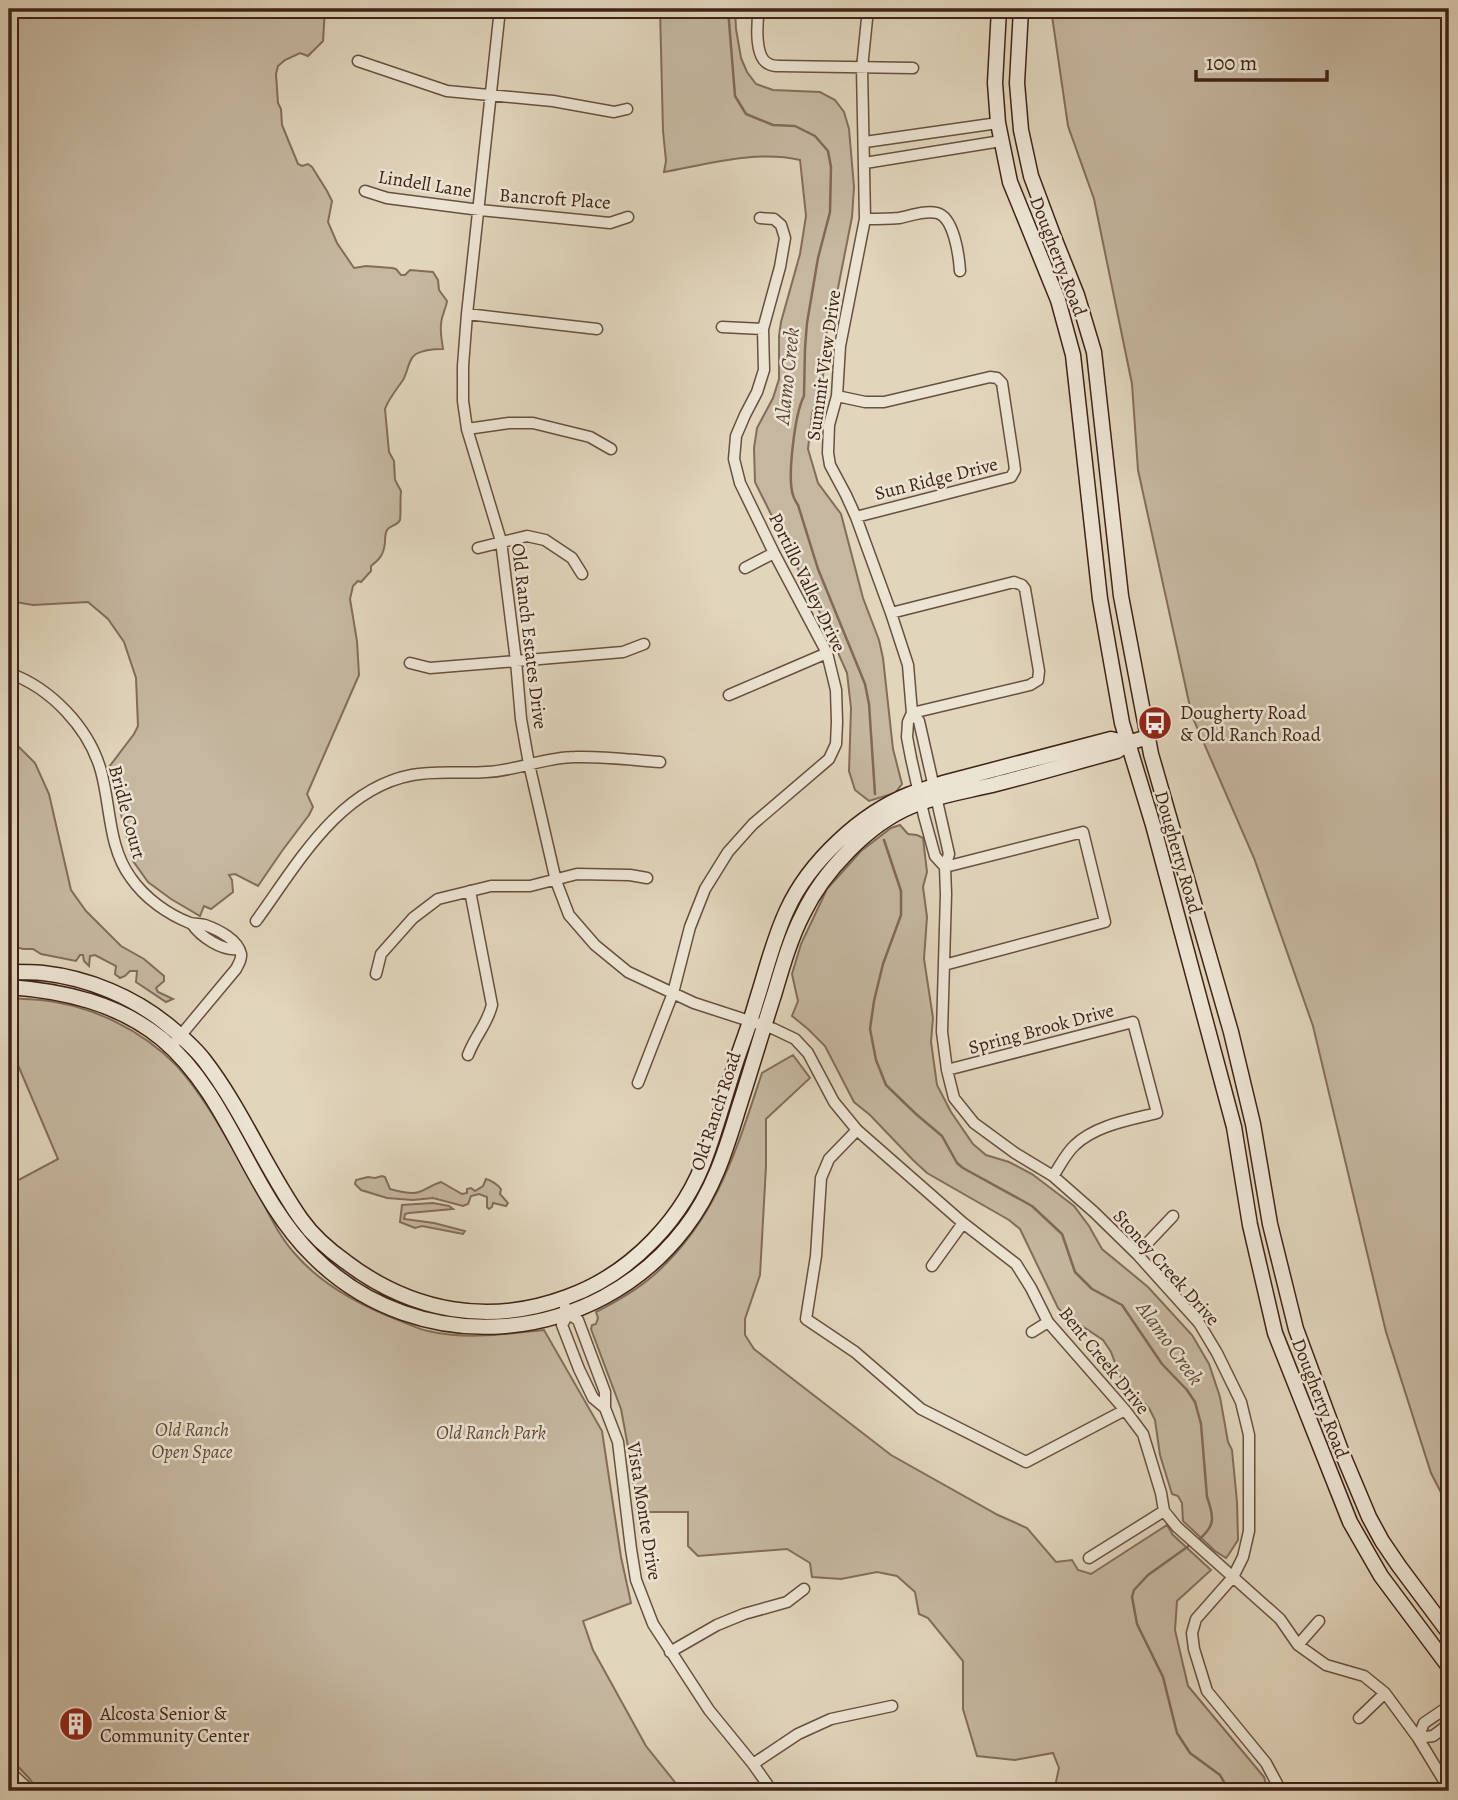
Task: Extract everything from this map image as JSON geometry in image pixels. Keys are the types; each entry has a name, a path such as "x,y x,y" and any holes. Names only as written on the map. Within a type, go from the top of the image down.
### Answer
{"main road":[{"name":"Dougherty Road","path":"999,9 995,83 1001,141 1010,182 1058,300 1073,355 1100,598 1122,723 1153,825 1234,1127 1250,1225 1275,1333 1350,1522 1381,1576 1449,1667"},
{"name":"Dougherty Road","path":"1021,9 1017,83 1021,130 1031,176 1077,295 1094,352 1121,596 1148,737 1231,1032 1253,1124 1270,1224 1296,1329 1369,1517 1399,1566 1449,1633"},
{"name":"Old Ranch Road","path":"9,987 41,989 100,1004 202,1058 226,1091 303,1222 328,1249 363,1275 390,1291 429,1305 473,1312 506,1312 545,1306 579,1293 622,1268 652,1243 674,1217 706,1157 756,1024 803,913 824,880 851,849 875,827 912,806 920,797 1111,738 1128,743 1148,737"},
{"name":"Old Ranch Road","path":"9,972 43,973 76,979 106,989 153,1014 213,1098 288,1229 315,1259 352,1288 384,1305 424,1319 459,1325 507,1327 568,1314 629,1283 662,1255 687,1226 707,1194 722,1160 756,1024"}],"street":[{"name":"Old Ranch Estates Drive","path":"500,9 467,314 463,401 467,429 501,541 521,719 556,880 569,915 595,945 628,972 695,1003 756,1024"},
{"path":"759,9 760,57 767,64 913,68"},
{"name":"Summit View Drive","path":"868,9 862,68 865,219 840,346 837,396 829,425 828,453 830,465 856,517 908,665 912,713 907,737 920,797"},
{"path":"358,61 447,91 553,102 614,112 627,109"},
{"path":"864,142 998,123"},
{"path":"865,163 1001,141"},
{"name":"Lindell Lane","path":"365,191 387,198 480,210"},
{"name":"Bancroft Place","path":"480,210 610,223 628,217"},
{"path":"865,219 900,218 931,212 943,215 948,221 959,256 960,271"},
{"name":"Portillo Valley Drive","path":"638,1083 673,993 690,927 705,889 728,852 753,824 829,759 836,744 836,690 827,653 740,483 734,459 736,436 757,392 764,370 763,329 785,238 781,225 774,219 760,218"},
{"path":"467,314 597,329"},
{"path":"722,327 763,329"},
{"name":"Sun Ridge Drive","path":"837,396 865,402 884,402 990,377 998,378 1002,383 1015,470 1011,477 856,517"},
{"path":"467,429 509,423 533,423 590,437 611,449"},
{"path":"478,548 527,536 545,540 572,558 582,574"},
{"path":"745,568 774,553"},
{"path":"891,613 1014,582 1026,589 1039,671 1038,680 1030,685 912,713"},
{"path":"410,663 430,668 623,652 644,644"},
{"path":"729,695 827,653"},
{"name":"Bridle Court","path":"9,673 51,697 77,723 101,771 114,844 123,868 133,882 163,909 192,924 208,926 228,937 241,952 236,969 175,1042"},
{"name":"Summit View Drive","path":"912,713 919,721 935,793"},
{"path":"256,920 324,829 348,806 378,786 410,775 447,771 488,772 574,757 660,762"},
{"name":"Stoney Creek Drive","path":"935,793 949,854 945,867 942,1032 954,1098 974,1123 1053,1176 1136,1254 1199,1323 1217,1353 1244,1410 1249,1435 1249,1531 1243,1557 1233,1577 1196,1619 1192,1633 1207,1691 1266,1763 1281,1791"},
{"name":"Stoney Creek Drive","path":"920,797 936,856 945,867"},
{"path":"944,965 1105,922 1083,832 945,867"},
{"path":"376,974 381,954 413,918 438,899 491,886 530,886 577,874 630,874 648,878"},
{"path":"468,1055 473,1041 488,1020 492,1006 470,891"},
{"name":"Spring Brook Drive","path":"947,1070 1133,1021 1157,1113 1110,1125 1086,1136 1073,1147 1053,1176"},
{"name":"Bent Creek Drive","path":"756,1024 795,1039 808,1053 834,1102 857,1130 963,1223 1016,1264 1048,1322 1143,1434 1164,1511 1177,1527 1280,1619 1298,1644 1326,1665 1364,1676 1385,1693 1418,1738 1449,1788"},
{"path":"857,1130 830,1159 821,1178 816,1256 806,1319 855,1352 921,1409 1026,1462 1125,1410"},
{"path":"1136,1254 1173,1216"},
{"path":"932,1266 963,1223"},
{"name":"Vista Monte Drive","path":"562,1299 568,1314 578,1320 605,1392 605,1408 618,1442 636,1580 653,1624 709,1710 772,1791"},
{"name":"Vista Monte Drive","path":"568,1314 562,1325 579,1369 593,1398 605,1408"},
{"path":"1032,1332 1048,1322"},
{"path":"1089,1558 1164,1511"},
{"path":"670,1651 717,1625 787,1602 804,1589"},
{"path":"1298,1644 1319,1621"},
{"path":"1359,1718 1385,1693"},
{"path":"753,1764 798,1734 831,1719 892,1706"},
{"path":"1449,1706 1424,1723 1418,1738 1433,1736 1449,1724"},
{"path":"9,1771 29,1791"},
{"path":"1442,1791 1449,1788"}],"green space":[{"path":"9,9 325,9 323,41 308,56 300,53 285,60 278,66 276,74 282,125 298,164 312,167 327,191 332,201 328,222 337,243 354,268 392,268 401,275 410,270 433,272 438,280 439,290 447,301 441,322 443,349 413,356 403,380 385,409 389,452 394,461 395,480 401,491 400,520 387,530 383,553 371,566 371,571 353,586 350,599 359,675 307,794 313,807 258,886 235,874 229,875 233,892 211,909 204,906 200,916 148,882 133,861 109,767 138,726 136,678 124,642 108,619 88,602 33,605 9,601"},
{"path":"660,9 735,9 741,58 756,84 773,90 820,92 835,100 844,112 849,129 854,187 852,217 826,336 824,370 812,414 808,449 818,483 841,514 863,598 883,658 893,749 902,784 895,793 869,801 855,790 849,771 851,708 847,673 755,482 754,448 757,428 773,398 779,379 781,322 800,254 806,216 800,160 749,157 664,172 666,161"},
{"path":"1051,9 1449,9 1449,1508 1431,1473 1386,1332 1313,1026 1254,858 1192,716 1138,470 1132,384 1094,199 1068,126"},
{"path":"9,737 35,763 49,794 71,890 86,911 121,946 144,959 164,976 164,981 156,988 158,992 173,999 166,1002 136,982 137,971 130,971 120,978 115,974 116,966 95,955 90,956 89,966 83,955 76,961 41,954 33,949 9,949"},
{"path":"900,825 908,834 923,838 927,872 923,887 927,917 924,959 933,1018 931,1042 937,1085 951,1112 973,1144 986,1155 1009,1162 1032,1174 1074,1206 1102,1249 1148,1287 1192,1335 1209,1364 1220,1397 1228,1442 1232,1450 1238,1540 1226,1558 1183,1521 1182,1503 1178,1496 1172,1494 1160,1455 1155,1420 1149,1408 1120,1376 1111,1352 1103,1340 1058,1308 1020,1229 927,1173 913,1160 854,1102 825,1046 792,1016 798,1001 792,974 801,944 827,889 861,851 891,828"},
{"name":"Old Ranch Open Space","path":"9,998 41,1000 78,1007 115,1021 163,1053 188,1079 208,1107 289,1247 319,1277 345,1295 388,1316 442,1334 486,1335 544,1330 602,1431 621,1557 631,1603 583,1621 593,1650 646,1746 682,1791 39,1791 9,1757 9,1185 58,1159 9,1044"},
{"path":"793,1055 810,1078 766,1119 760,1275 745,1319 745,1335 754,1349 891,1455 998,1515 1027,1528 1056,1562 1072,1560 1078,1570 1091,1574 1167,1525 1173,1535 1211,1570 1177,1601 1175,1630 1188,1686 1264,1777 1268,1791 1054,1791 1059,1768 1053,1753 1015,1760 977,1756 963,1709 963,1661 928,1618 919,1614 915,1592 897,1576 877,1572 841,1579 812,1577 810,1563 787,1549 698,1556 688,1546 688,1512 637,1512 621,1409 591,1329 598,1318 596,1312 648,1280 676,1253 694,1230 710,1206 734,1155 762,1073"},
{"path":"382,1176 390,1189 412,1193 441,1182 462,1194 467,1193 467,1189 475,1191 483,1186 486,1179 500,1187 500,1194 508,1203 506,1206 493,1203 489,1209 487,1197 479,1194 471,1196 468,1204 463,1206 433,1198 387,1198 361,1190 355,1184 356,1180"},
{"path":"433,1203 453,1209 409,1213 405,1214 404,1219 465,1231 463,1234 422,1226 415,1228 400,1222 402,1205"}],"waterway":[{"name":"Alamo Creek","path":"728,9 735,96 746,114 773,125 795,126 815,136 828,151 831,167 830,212 818,258 807,323 804,396 795,430 791,486 818,569 865,684 869,704 875,794"},
{"name":"Alamo Creek","path":"884,840 901,891 901,915 883,964 870,1029 876,1060 886,1085 942,1136 957,1163 1032,1206 1062,1234 1075,1272 1092,1289 1122,1305 1162,1364 1187,1390 1195,1402 1201,1424 1207,1497 1212,1517 1207,1532 1196,1542"},
{"name":"Alamo Creek","path":"1190,1545 1148,1575 1134,1590 1132,1597 1137,1624 1163,1677 1177,1733 1190,1753 1220,1775 1229,1791"}],"place":[{"name":"Dougherty Road & Old Ranch Road","path":"1155,723"},
{"name":"Alcosta Senior & Community Center","path":"76,1724"}],"park label":[{"name":"Old Ranch Park","path":"491,1432"}]}
